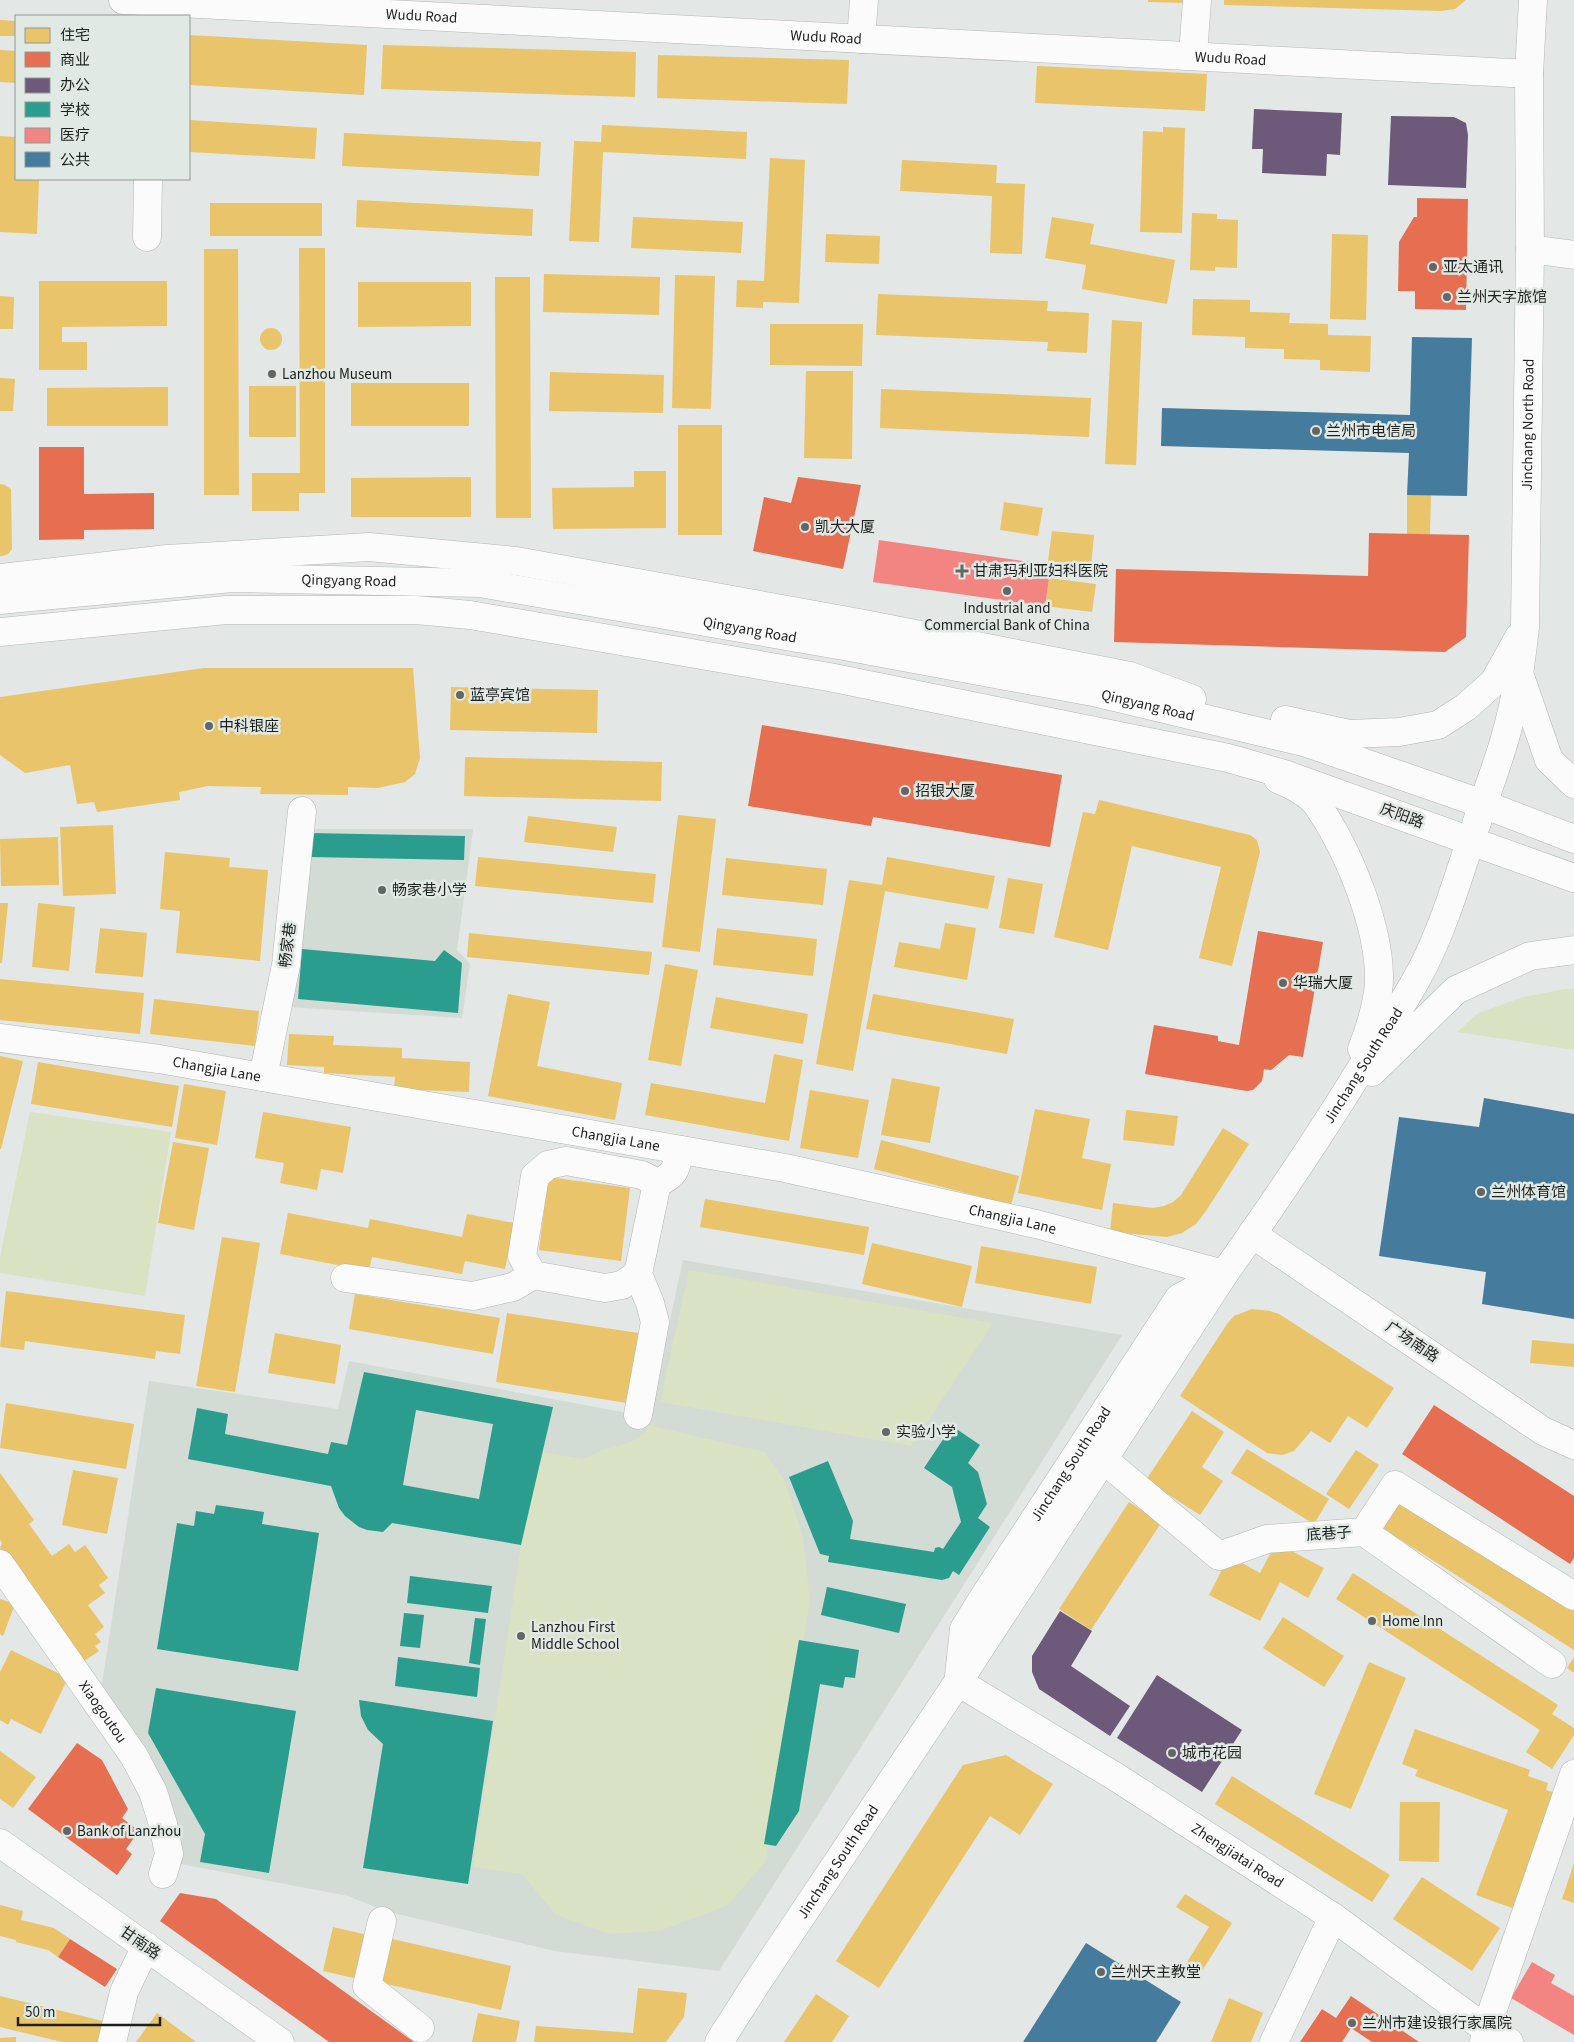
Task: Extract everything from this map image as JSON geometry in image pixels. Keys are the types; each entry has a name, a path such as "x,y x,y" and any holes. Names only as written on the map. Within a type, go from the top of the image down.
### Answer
{"street":[{"name":"Wudu Road","path":"422,0 863,21 1194,41 1530,66"},
{"path":"1194,41 1197,0"},
{"name":"Jinchang North Road","path":"1476,822 1505,738 1520,675 1525,627 1530,249 1530,66 1534,0"},
{"name":"Wudu Road","path":"139,6 198,2 863,21 1530,66"},
{"path":"147,237 148,180"},
{"path":"1530,249 1574,255"},
{"path":"0,578 166,559 369,548 516,561 859,623 1130,676 1192,699 1349,734 1399,732 1438,725 1466,707 1494,682 1525,627"},
{"name":"Qingyang Road","path":"0,600 232,578 480,583 844,646 1093,692 1308,743 1476,822"},
{"name":"Qingyang Road","path":"0,632 226,610 434,611 470,615 829,677 1228,758"},
{"path":"1520,675 1549,760 1574,784"},
{"path":"1093,692 1192,699"},
{"path":"1228,758 1289,783 1314,801 1338,838 1366,905 1377,946 1379,976 1374,1010 1364,1044 1339,1104"},
{"name":"庆阳路","path":"1228,758 1476,822 1574,839"},
{"name":"畅家巷","path":"263,1077 286,964 302,811"},
{"name":"庆阳路","path":"1476,822 1574,878"},
{"name":"Jinchang South Road","path":"720,2042 756,1984 958,1682 1224,1274 1339,1104 1398,1010 1424,965 1442,925 1476,822"},
{"path":"1339,1104 1456,990 1530,956 1574,950"},
{"name":"Changjia Lane","path":"0,1038 159,1058 785,1168 1036,1224 1224,1274"},
{"path":"657,1183 668,1178 676,1169 680,1150"},
{"path":"534,1275 522,1256 535,1176 548,1165 566,1162 642,1175 657,1183"},
{"path":"638,1415 655,1322 650,1303 638,1274 657,1183"},
{"name":"广场南路","path":"1252,1234 1543,1431 1574,1446"},
{"path":"345,1278 473,1296 513,1286 534,1275 605,1288 622,1285 638,1274"},
{"name":"Jinchang South Road","path":"958,1682 964,1628 980,1603 1179,1298 1224,1274"},
{"name":"底巷子","path":"1103,1459 1219,1556 1267,1539 1364,1532 1552,1664"},
{"path":"1364,1532 1395,1485 1574,1596"},
{"name":"Xiaogoutou","path":"0,1564 134,1756 153,1792 163,1824 169,1854 163,1874"},
{"name":"Zhengjiatai Road","path":"958,1682 1116,1777 1333,1917 1493,2038"},
{"path":"1493,2038 1574,1774"},
{"name":"甘南路","path":"0,1843 280,2042"},
{"path":"1274,2042 1333,1917"},
{"path":"382,1921 367,1986 420,2028"},
{"path":"112,2042 124,1992 146,1946"}],"shaded area":[{"name":"畅家巷小学","path":"306,829 473,829 457,950 470,964 462,1018 288,1007"},
{"name":"Lanzhou First Middle School","path":"683,1260 1122,1335 719,1971 555,1951 385,1911 348,1896 181,1864 157,1776 102,1684 149,1381 338,1409 349,1361 649,1417"}],"green space":[{"path":"1564,989 1574,989 1574,1050 1457,1032 1477,1014 1520,998"},
{"path":"30,1112 171,1132 145,1296 0,1273 0,1257"},
{"path":"689,1270 993,1323 911,1446 660,1402"},
{"path":"648,1425 765,1452 784,1480 803,1536 810,1602 766,1861 728,1905 660,1931 610,1934 556,1915 522,1874 473,1867 521,1545 542,1452 584,1459 597,1452 631,1442 646,1432"}],"building: 住宅":[{"path":"1148,0 1188,0 1188,3 1148,2"},
{"path":"1224,0 1466,0 1455,9 1441,11 1224,5"},
{"path":"0,20 15,21 15,36 0,36"},
{"path":"190,35 367,45 364,95 190,85"},
{"path":"383,45 636,52 635,97 381,89"},
{"path":"0,50 15,51 15,83 0,82"},
{"path":"658,55 849,60 847,104 657,98"},
{"path":"1037,66 1207,74 1205,111 1035,103"},
{"path":"190,120 317,128 315,159 190,152"},
{"path":"602,125 747,132 746,159 603,152 599,242 569,241 574,141 601,142"},
{"path":"1163,127 1185,128 1182,233 1140,232 1143,131 1163,132"},
{"path":"344,133 541,142 539,176 342,166"},
{"path":"0,136 15,137 15,180 39,180 37,234 0,232"},
{"path":"770,158 805,160 799,303 763,302 763,308 736,307 737,280 764,281"},
{"path":"902,160 997,165 996,183 1025,184 1022,254 990,253 992,196 900,191"},
{"path":"357,200 533,209 532,236 356,227"},
{"path":"210,203 322,203 322,236 210,236"},
{"path":"1192,213 1217,214 1217,219 1238,220 1237,268 1215,267 1215,271 1190,270"},
{"path":"633,217 743,222 741,253 631,248"},
{"path":"1052,217 1094,224 1090,244 1175,260 1167,304 1082,289 1086,265 1045,258"},
{"path":"826,234 880,236 879,264 825,262"},
{"path":"1332,234 1368,235 1366,320 1330,319"},
{"path":"299,248 325,248 325,493 299,493 299,511 252,511 252,473 300,473"},
{"path":"204,249 238,249 239,495 204,495"},
{"path":"544,274 660,277 659,315 543,312"},
{"path":"675,275 715,276 711,409 672,408"},
{"path":"495,277 530,277 531,518 496,518"},
{"path":"39,281 167,281 167,326 62,327 62,342 87,342 87,370 39,370"},
{"path":"358,282 471,282 471,326 358,327"},
{"path":"878,294 1048,301 1047,311 1089,313 1087,353 1047,351 1048,342 876,335"},
{"path":"0,296 14,297 13,329 0,329"},
{"path":"1193,299 1250,300 1250,312 1290,313 1289,323 1328,324 1328,335 1371,336 1370,372 1320,370 1320,360 1284,359 1284,349 1245,348 1245,337 1192,335"},
{"path":"1112,320 1142,322 1136,465 1105,464"},
{"path":"770,324 863,324 862,366 770,365"},
{"path":"271,328 279,331 282,339 279,347 271,350 263,347 260,339 263,331"},
{"path":"806,371 853,371 852,459 804,458"},
{"path":"550,372 664,375 663,413 549,411"},
{"path":"0,378 15,379 13,411 0,411"},
{"path":"351,383 469,383 469,426 351,426"},
{"path":"249,386 296,386 296,437 249,437"},
{"path":"168,387 168,426 47,426 47,388"},
{"path":"881,389 1091,398 1089,437 880,428"},
{"path":"678,425 722,425 722,535 678,535"},
{"path":"634,471 666,471 666,528 553,529 552,488 634,487"},
{"path":"471,477 471,517 351,517 351,478"},
{"path":"0,484 11,489 12,549 8,554 2,556 0,556"},
{"path":"1407,495 1431,495 1430,534 1407,534"},
{"path":"1004,502 1043,508 1038,536 1000,530"},
{"path":"1052,531 1094,535 1091,566 1048,561"},
{"path":"1049,578 1096,584 1092,612 1045,606"},
{"name":"中科银座","path":"204,668 413,668 420,758 415,774 405,782 378,788 348,787 348,795 260,794 261,787 208,786 179,792 180,800 97,812 94,802 77,804 70,765 25,773 0,755 0,697"},
{"path":"451,687 598,690 597,733 450,730"},
{"path":"465,757 662,762 661,801 464,796"},
{"path":"1099,800 1250,835 1257,840 1260,852 1232,966 1199,958 1221,867 1132,846 1108,950 1054,937 1083,812 1095,814"},
{"path":"678,815 716,819 700,952 662,947"},
{"path":"528,816 617,827 613,852 524,842"},
{"path":"113,825 116,894 63,896 60,827"},
{"path":"58,837 59,885 1,886 0,839"},
{"path":"165,852 230,858 229,867 268,870 260,961 176,953 180,911 160,909"},
{"path":"478,857 656,874 653,903 475,886"},
{"path":"887,857 995,876 988,909 885,891 853,1071 816,1064 849,880 882,885"},
{"path":"726,858 827,869 823,905 722,895"},
{"path":"1008,878 1043,884 1034,934 999,928"},
{"path":"0,903 8,903 2,963 0,963"},
{"path":"38,903 75,907 69,971 32,967"},
{"path":"945,923 976,928 967,980 894,967 899,942 940,949"},
{"path":"100,928 147,933 143,977 95,973"},
{"path":"717,928 817,939 813,976 713,965"},
{"path":"469,933 652,952 649,975 467,957"},
{"path":"665,964 698,970 681,1066 648,1060"},
{"path":"0,979 144,993 140,1034 0,1020"},
{"path":"508,994 550,1002 537,1066 622,1083 615,1120 488,1096"},
{"path":"873,994 1014,1019 1007,1054 866,1029"},
{"path":"716,997 808,1014 803,1044 710,1028"},
{"path":"154,999 259,1011 255,1046 150,1034"},
{"path":"289,1034 334,1036 333,1045 402,1048 402,1058 470,1062 469,1092 394,1089 395,1077 324,1073 324,1067 287,1065"},
{"path":"774,1054 803,1060 789,1141 645,1115 651,1083 765,1103"},
{"path":"0,1056 23,1061 1,1149 0,1149"},
{"path":"38,1062 179,1086 172,1127 31,1104"},
{"path":"892,1078 940,1087 930,1143 881,1135"},
{"path":"184,1084 226,1091 217,1145 175,1138"},
{"path":"810,1090 869,1100 858,1158 800,1148"},
{"path":"1035,1109 1090,1119 1082,1158 1111,1164 1102,1210 1018,1193"},
{"path":"1126,1110 1178,1116 1174,1146 1123,1140"},
{"path":"263,1112 351,1127 343,1173 321,1169 317,1190 280,1183 284,1163 255,1158"},
{"path":"1223,1128 1249,1144 1196,1224 1182,1233 1167,1237 1110,1232 1113,1203 1153,1208 1173,1202 1181,1195"},
{"path":"881,1140 1019,1176 1011,1205 874,1169"},
{"path":"173,1142 209,1148 194,1230 158,1223"},
{"path":"548,1177 630,1188 621,1261 539,1250"},
{"path":"705,1199 869,1227 864,1255 700,1227"},
{"path":"288,1213 368,1228 370,1219 462,1237 467,1214 514,1223 505,1269 465,1261 462,1274 372,1257 369,1271 280,1254"},
{"path":"222,1237 260,1243 235,1392 196,1386"},
{"path":"872,1243 972,1266 962,1307 862,1284"},
{"path":"981,1246 1097,1267 1091,1304 975,1283"},
{"path":"6,1291 185,1315 180,1354 156,1351 155,1359 25,1341 24,1350 0,1347"},
{"path":"355,1294 500,1318 493,1354 349,1329"},
{"path":"1252,1309 1279,1314 1394,1388 1367,1428 1348,1416 1330,1443 1311,1431 1294,1451 1282,1455 1267,1453 1180,1396 1227,1324 1234,1316"},
{"path":"507,1313 645,1334 633,1404 496,1382"},
{"path":"275,1333 341,1345 335,1384 268,1373"},
{"path":"1532,1340 1574,1344 1574,1367 1530,1363"},
{"path":"6,1403 134,1424 126,1469 0,1448"},
{"path":"1192,1411 1224,1432 1202,1467 1223,1481 1200,1515 1146,1480"},
{"path":"1247,1449 1329,1499 1314,1524 1231,1473"},
{"path":"1356,1450 1379,1465 1349,1509 1326,1494"},
{"path":"73,1470 118,1478 107,1534 62,1525"},
{"path":"0,1473 34,1520 29,1524 52,1556 69,1544 75,1552 85,1545 108,1578 99,1585 105,1593 88,1605 104,1627 95,1634 101,1642 95,1646 99,1651 83,1662 0,1548 2,1543 0,1540"},
{"path":"1400,1499 1574,1610 1574,1650 1382,1528"},
{"path":"1129,1502 1161,1523 1091,1630 1059,1609"},
{"path":"1276,1543 1324,1568 1308,1598 1280,1582 1260,1621 1209,1595 1229,1556 1260,1573"},
{"path":"1353,1573 1558,1705 1552,1714 1574,1728 1574,1735 1552,1769 1526,1752 1540,1730 1336,1599"},
{"path":"0,1599 15,1604 3,1636 0,1634"},
{"path":"1283,1617 1344,1656 1324,1687 1263,1648"},
{"path":"11,1650 68,1678 41,1734 11,1719 8,1725 0,1720 0,1672"},
{"path":"1574,1657 1574,1673 1567,1668"},
{"path":"1369,1662 1406,1678 1351,1809 1314,1794"},
{"path":"1415,1729 1530,1770 1528,1776 1548,1783 1546,1790 1558,1794 1515,1909 1476,1895 1508,1810 1415,1776 1418,1770 1402,1764"},
{"path":"0,1751 36,1777 13,1808 0,1799"},
{"path":"1006,1755 1053,1784 1020,1835 990,1816 879,1988 836,1961 963,1765"},
{"path":"1232,1776 1390,1875 1372,1902 1215,1804"},
{"path":"1400,1802 1440,1802 1439,1862 1399,1861"},
{"path":"1574,1863 1574,1903 1562,1899"},
{"path":"1422,1877 1500,1928 1472,1971 1393,1919"},
{"path":"1185,1894 1232,1923 1197,1979 1182,1970 1209,1927 1176,1907"},
{"path":"0,1905 23,1911 21,1920 54,1928 70,1939 58,1957 48,1950 0,1936"},
{"path":"333,1927 372,1936 362,1980 323,1971"},
{"path":"388,1938 511,1966 501,2010 378,1982"},
{"path":"638,1988 687,1993 684,2017 666,2042 534,2042 536,2026 633,2033"},
{"path":"816,1994 849,2016 832,2042 784,2042"},
{"path":"0,1996 103,2021 98,2042 62,2042 0,2027"},
{"path":"1229,1998 1263,2013 1251,2042 1211,2042"},
{"path":"157,2013 196,2042 136,2042"},
{"path":"478,2013 520,2021 516,2042 472,2042"},
{"path":"16,2037 16,2042 0,2042 0,2038"}],"building: 商业":[{"name":"亚太通讯","path":"1417,198 1468,199 1466,310 1415,309 1415,291 1398,291 1399,242 1414,217 1417,217"},
{"path":"39,447 84,447 84,494 154,493 154,529 84,530 84,539 39,540"},
{"name":"凯大大厦","path":"798,477 861,485 843,569 753,551 764,497 791,503"},
{"path":"1369,533 1469,535 1466,637 1445,652 1114,642 1116,569 1368,576"},
{"name":"招银大厦","path":"762,725 1062,775 1050,847 873,817 871,826 748,806"},
{"name":"华瑞大厦","path":"1258,931 1323,942 1303,1057 1289,1055 1271,1070 1264,1069 1262,1081 1253,1090 1247,1091 1145,1074 1154,1025 1218,1036 1218,1041 1239,1045"},
{"path":"1434,1405 1574,1496 1574,1558 1570,1564 1402,1454"},
{"path":"77,1743 102,1760 128,1809 122,1818 139,1831 126,1849 132,1854 117,1875 28,1809"},
{"path":"180,1893 216,1899 414,2042 329,2042 160,1921"},
{"path":"70,1939 117,1969 105,1987 58,1957"},
{"name":"兰州市建设银行家属院","path":"1351,1996 1419,2042 1372,2042 1351,2028 1342,2042 1300,2042 1322,2009 1336,2018"}],"building: 办公":[{"path":"1254,109 1342,113 1340,155 1327,154 1326,176 1262,173 1263,149 1252,149"},
{"path":"1391,116 1454,117 1466,123 1468,135 1466,188 1388,185"},
{"path":"1060,1611 1092,1631 1071,1666 1130,1706 1110,1736 1039,1689 1032,1672 1032,1656"},
{"path":"1157,1675 1242,1730 1202,1792 1117,1738"}],"building: 学校":[{"path":"309,833 465,836 464,860 309,857"},
{"path":"302,949 435,961 444,950 462,963 458,1013 298,999"},
{"path":"364,1372 553,1407 521,1545 392,1523 383,1532 367,1530 359,1527 345,1516 339,1508 331,1486 188,1459 197,1408 228,1414 225,1434 328,1454 331,1442 347,1445","holes":["416,1410 493,1424 479,1499 403,1485"]},
{"path":"952,1426 980,1445 968,1463 978,1472 987,1504 978,1518 990,1527 959,1575 953,1571 949,1578 942,1580 828,1562 829,1556 820,1554 789,1477 828,1461 853,1521 850,1539 934,1552 935,1548 943,1549 961,1522 952,1487 924,1468"},
{"path":"216,1505 264,1512 262,1524 319,1533 298,1671 157,1649 177,1523 194,1526 196,1511 214,1514"},
{"path":"410,1576 492,1586 488,1613 407,1603"},
{"path":"827,1587 906,1604 899,1633 821,1615"},
{"path":"404,1613 424,1615 420,1648 400,1646"},
{"path":"475,1618 486,1619 480,1665 469,1663"},
{"path":"799,1640 859,1650 855,1678 845,1677 843,1688 820,1684 799,1811 776,1846 764,1844"},
{"path":"398,1657 480,1668 477,1697 395,1686"},
{"path":"156,1688 296,1711 269,1873 200,1862 205,1834 148,1733"},
{"path":"359,1700 493,1721 468,1884 363,1868 383,1744 368,1730 361,1716"}],"building: 医疗":[{"name":"甘肃玛利亚妇科医院","path":"879,540 1051,565 1045,606 873,582"},
{"path":"1532,1962 1555,1975 1551,1983 1574,1996 1574,2035 1511,1998"}],"building: 公共":[{"name":"兰州市电信局","path":"1412,337 1472,338 1467,496 1407,495 1409,453 1161,446 1162,408 1410,415"},
{"name":"兰州体育馆","path":"1484,1098 1574,1114 1574,1319 1482,1304 1486,1272 1379,1256 1399,1117 1479,1127"},
{"name":"兰州天主教堂","path":"1086,1943 1181,2002 1156,2042 1023,2042"}],"place":[{"name":"亚太通讯","path":"1433,267"},
{"name":"兰州天字旅馆","path":"1447,297"},
{"name":"Lanzhou Museum","path":"272,374"},
{"name":"兰州市电信局","path":"1316,431"},
{"name":"凯大大厦","path":"805,527"},
{"name":"甘肃玛利亚妇科医院","path":"962,571"},
{"name":"Industrial and Commercial Bank of China","path":"1007,591"},
{"name":"蓝亭宾馆","path":"460,695"},
{"name":"中科银座","path":"209,726"},
{"name":"招银大厦","path":"905,791"},
{"name":"畅家巷小学","path":"382,890"},
{"name":"华瑞大厦","path":"1283,983"},
{"name":"兰州体育馆","path":"1481,1192"},
{"name":"实验小学","path":"886,1432"},
{"name":"Home Inn","path":"1372,1621"},
{"name":"Lanzhou First Middle School","path":"521,1636"},
{"name":"城市花园","path":"1172,1753"},
{"name":"Bank of Lanzhou","path":"67,1831"},
{"name":"兰州天主教堂","path":"1101,1972"},
{"name":"兰州市建设银行家属院","path":"1352,2023"}]}
